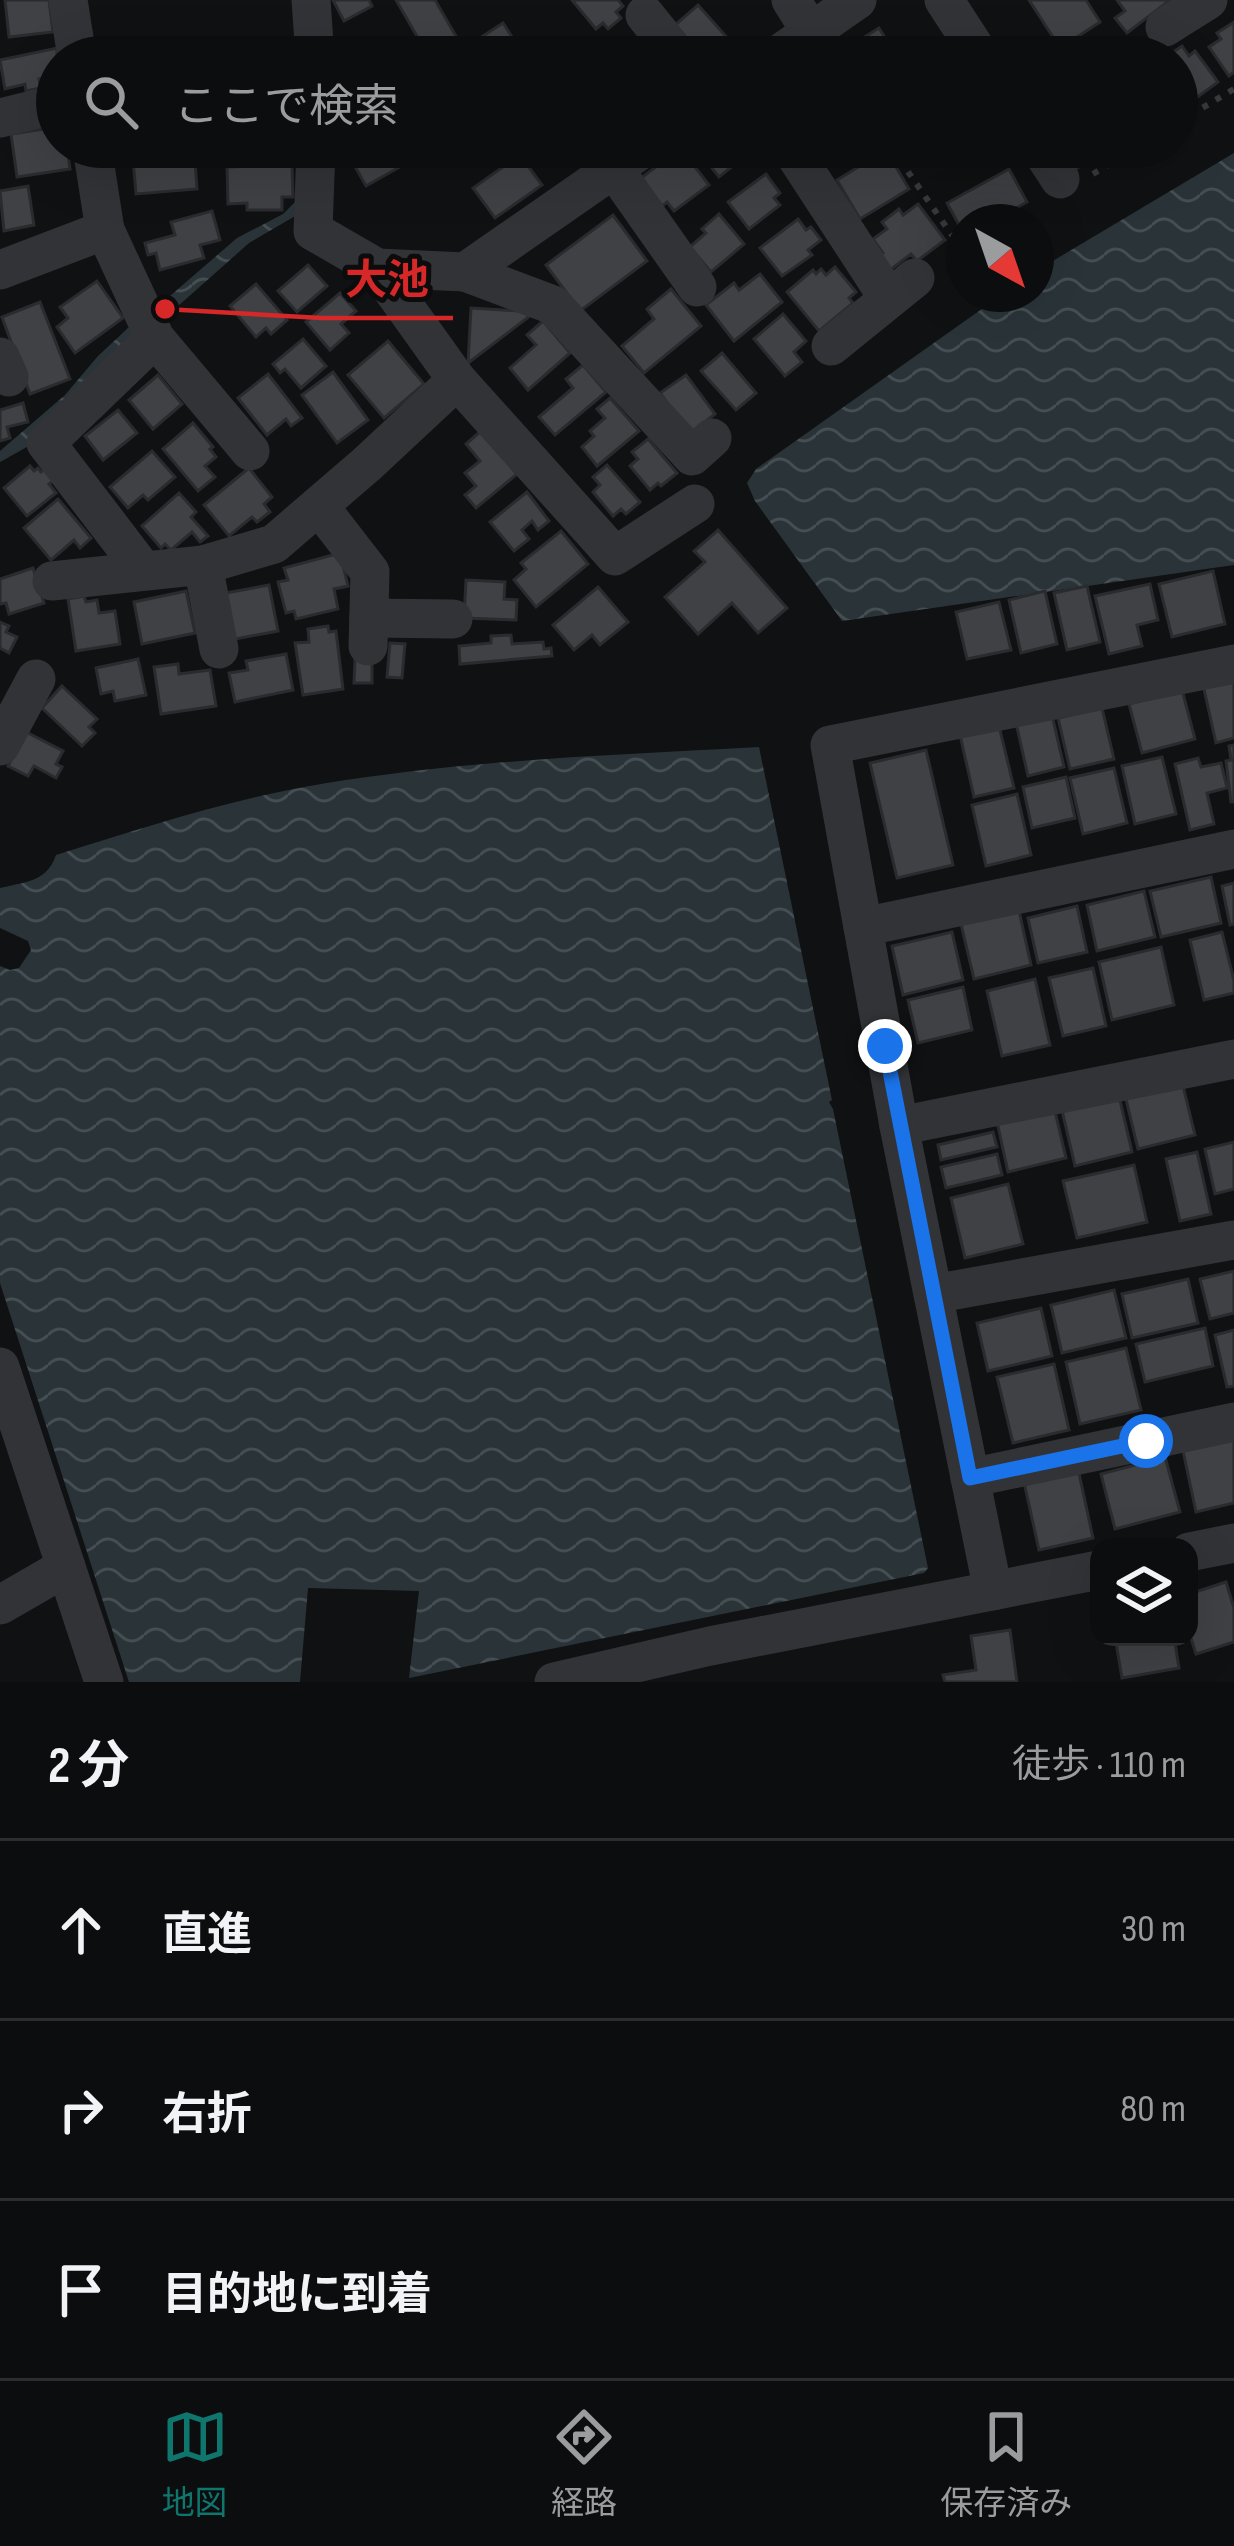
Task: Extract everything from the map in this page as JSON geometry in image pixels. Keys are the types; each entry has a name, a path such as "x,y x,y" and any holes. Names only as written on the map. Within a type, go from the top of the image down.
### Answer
{"street":[{"path":"68,0 74,36"},
{"path":"311,0 314,36"},
{"path":"801,16 857,0"},
{"path":"944,0 967,36"},
{"path":"1165,27 1208,0"},
{"path":"645,14 662,36"},
{"path":"0,118 36,109"},
{"path":"95,168 105,230 150,326 250,451"},
{"path":"316,168 314,231 377,268 457,380 615,556 695,504"},
{"path":"465,272 616,168"},
{"path":"635,168 698,287"},
{"path":"807,168 902,289 831,346"},
{"path":"0,270 105,230"},
{"path":"377,268 465,272 553,305 692,456 712,438"},
{"path":"143,570 46,443 150,326"},
{"path":"52,581 203,565 274,544 457,380"},
{"path":"319,506 370,572 368,632 452,621"},
{"path":"203,565 218,649"},
{"path":"993,1591 899,1126 830,745 1234,664"},
{"path":"0,746 36,679"},
{"path":"863,927 1234,848"},
{"path":"899,1126 1234,1058"},
{"path":"933,1294 1234,1240"},
{"path":"0,1369 104,1682"},
{"path":"970,1478 1234,1422"},
{"path":"1198,1550 1234,1543"},
{"path":"0,1605 66,1567"},
{"path":"554,1682 714,1664 993,1591 1090,1572"}],"path":[{"path":"1198,111 1234,89"},
{"path":"906,168 946,227"}],"water":[{"path":"1234,153 1234,565 842,621 755,501 747,483 756,469 978,312 1054,312 1054,260"},
{"path":"295,202 297,215 249,243 139,336 34,443 0,462 0,451 65,395 128,328 237,238 283,214"},
{"path":"759,747 928,1568 924,1573 409,1678 419,1591 308,1588 300,1682 129,1682 0,1283 0,966 19,968 31,950 28,941 0,928 0,888 41,876 56,855 287,790 485,764"}],"building":[{"path":"5,0 49,0 53,32 9,37"},
{"path":"333,0 369,0 372,6 344,21"},
{"path":"396,0 435,0 456,36 417,36"},
{"path":"572,0 618,0 623,6 616,12 621,18 608,29 603,23 596,29"},
{"path":"1029,0 1086,0 1100,22 1078,36 1052,36"},
{"path":"1117,0 1170,0 1127,33 1115,18 1125,11"},
{"path":"698,5 726,36 683,36 674,26"},
{"path":"1234,22 1234,72 1229,76 1209,47 1221,39 1217,33"},
{"path":"503,23 511,36 483,36"},
{"path":"36,52 36,89 26,91 25,84 5,89 0,60"},
{"path":"1198,55 1218,82 1198,97"},
{"path":"36,130 36,168 70,169 17,177 11,134"},
{"path":"134,168 196,168 197,189 136,194"},
{"path":"227,168 292,168 293,197 282,197 282,210 247,210 247,203 228,204"},
{"path":"356,168 398,168 366,186"},
{"path":"501,168 530,168 542,185 495,218 473,188"},
{"path":"654,168 696,168 709,185 674,211 667,202 662,206 641,178"},
{"path":"857,168 897,168 909,189 860,219 837,180"},
{"path":"1009,169 1027,202 1023,204 947,203"},
{"path":"766,174 780,193 774,198 780,205 749,229 728,202"},
{"path":"28,186 34,225 4,231 0,191"},
{"path":"918,204 945,240 917,261 911,254 890,270 873,239 887,229 882,222 899,209 903,215"},
{"path":"212,211 220,240 200,245 204,258 160,270 156,253 148,255 145,243 175,235 171,222"},
{"path":"719,214 744,244 711,272 690,247"},
{"path":"613,215 647,261 580,311 546,265"},
{"path":"798,219 821,240 808,250 812,255 782,276 760,248"},
{"path":"308,265 327,286 297,312 278,291"},
{"path":"835,267 856,292 849,298 853,303 819,331 787,292 813,270 816,274 821,269 826,275"},
{"path":"760,274 782,302 734,341 706,305 734,283 739,290"},
{"path":"97,281 123,318 75,353 57,327 68,318 60,307"},
{"path":"256,284 287,320 271,334 266,328 256,337 230,306"},
{"path":"671,289 701,326 644,373 622,346 654,319 647,309"},
{"path":"340,293 356,311 341,324 349,333 330,350 306,322"},
{"path":"40,302 70,379 30,394 2,317"},
{"path":"471,308 535,312 468,363"},
{"path":"783,314 806,341 794,352 802,362 785,376 754,339"},
{"path":"543,321 570,353 528,390 510,368 536,345 527,335"},
{"path":"303,339 326,366 301,388 285,369 280,373 273,364"},
{"path":"388,341 424,384 384,418 348,375"},
{"path":"722,353 756,393 736,410 701,371"},
{"path":"583,365 606,392 555,435 539,417 573,388 566,379"},
{"path":"333,372 368,420 337,443 302,395"},
{"path":"268,374 302,418 291,426 286,419 267,435 238,398"},
{"path":"158,375 182,404 153,429 129,400"},
{"path":"686,375 715,414 690,434 660,393"},
{"path":"610,398 639,431 597,466 582,447 594,436 590,431 605,418 597,409"},
{"path":"23,403 28,422 7,427 10,438 0,441 0,410"},
{"path":"118,410 137,433 103,460 85,436"},
{"path":"193,423 216,457 205,466 215,477 198,491 163,449"},
{"path":"481,431 517,474 476,508 465,495 476,486 465,473 480,461 466,444"},
{"path":"648,439 677,473 650,490 630,466 638,459 632,452"},
{"path":"152,451 175,477 148,500 143,495 128,508 110,487"},
{"path":"607,465 640,502 626,514 621,509 613,516 593,492 600,485 593,477"},
{"path":"30,466 34,471 45,469 56,493 27,516 4,488"},
{"path":"249,468 272,497 264,504 270,512 257,522 252,517 229,536 204,505"},
{"path":"527,492 549,521 538,530 532,521 522,530 529,539 514,551 490,522"},
{"path":"179,493 208,536 200,542 192,532 171,550 165,544 161,548 142,526"},
{"path":"58,499 91,538 80,548 74,540 51,560 24,528"},
{"path":"718,530 787,608 758,633 732,603 698,634 665,597 705,562 694,551"},
{"path":"561,531 588,564 536,607 514,580 526,569 521,563"},
{"path":"340,553 348,586 334,589 338,609 296,619 294,611 286,613 278,582 288,580 284,568"},
{"path":"33,568 44,603 9,614 6,603 0,604 0,579"},
{"path":"1213,571 1225,624 1172,637 1159,584"},
{"path":"466,580 505,582 504,599 517,600 516,620 464,618"},
{"path":"1150,584 1158,620 1137,625 1142,646 1109,654 1095,596"},
{"path":"269,585 278,631 235,639 226,593"},
{"path":"1087,586 1100,642 1067,650 1054,593"},
{"path":"598,587 628,622 600,645 592,635 574,650 553,625"},
{"path":"186,591 195,633 142,644 134,602"},
{"path":"1045,591 1057,644 1021,653 1009,600"},
{"path":"84,596 86,602 97,600 99,613 115,611 120,644 76,651 68,599"},
{"path":"999,602 1011,650 967,659 956,612"},
{"path":"0,622 17,637 9,653 0,648"},
{"path":"328,626 329,632 336,631 343,689 303,695 295,643 309,642 308,629"},
{"path":"511,635 512,644 543,642 552,656 460,664 459,646 491,643 491,636"},
{"path":"390,643 405,644 402,678 387,677"},
{"path":"286,654 293,690 235,702 229,673 248,670 246,661"},
{"path":"138,659 146,695 115,701 113,691 101,694 96,668"},
{"path":"355,659 372,660 372,683 354,683"},
{"path":"178,664 179,674 210,670 216,706 161,714 154,667"},
{"path":"1234,672 1234,738 1216,743 1202,680"},
{"path":"62,686 97,719 89,727 95,733 82,746 42,708"},
{"path":"1182,690 1195,739 1142,753 1129,704"},
{"path":"1102,708 1114,759 1070,769 1058,718"},
{"path":"1052,715 1064,767 1028,776 1016,723"},
{"path":"999,726 1014,788 974,797 960,735"},
{"path":"26,732 63,751 56,778 34,766 28,776 8,766"},
{"path":"1234,745 1231,802 1226,761 1231,760 1229,746"},
{"path":"926,750 953,865 897,878 870,763"},
{"path":"1162,757 1176,814 1135,824 1122,766"},
{"path":"1198,758 1201,767 1221,763 1227,788 1207,793 1214,824 1190,830 1175,764"},
{"path":"1114,768 1127,823 1083,834 1070,778"},
{"path":"1066,777 1075,818 1032,828 1023,787"},
{"path":"1017,794 1031,855 986,866 972,805"},
{"path":"1211,877 1221,923 1161,937 1150,891"},
{"path":"1234,883 1234,924 1230,925 1222,886"},
{"path":"1144,891 1155,937 1097,951 1087,905"},
{"path":"1077,906 1087,952 1038,963 1028,918"},
{"path":"1019,911 1031,965 974,979 961,924"},
{"path":"952,932 963,980 903,995 892,946"},
{"path":"1222,932 1234,993 1204,1000 1190,940"},
{"path":"1161,947 1174,1005 1112,1020 1099,962"},
{"path":"1093,968 1106,1026 1063,1036 1049,978"},
{"path":"1035,979 1050,1045 1002,1056 987,991"},
{"path":"963,987 972,1030 918,1043 908,1000"},
{"path":"1182,1082 1195,1135 1138,1149 1125,1095"},
{"path":"1118,1092 1132,1152 1075,1166 1061,1106"},
{"path":"1053,1103 1066,1158 1008,1172 996,1117"},
{"path":"993,1132 997,1147 941,1160 938,1145"},
{"path":"1234,1142 1234,1189 1215,1194 1205,1149"},
{"path":"1197,1152 1211,1214 1180,1221 1166,1159"},
{"path":"997,1154 1002,1175 946,1188 941,1167"},
{"path":"1134,1165 1147,1222 1077,1238 1063,1181"},
{"path":"1008,1184 1023,1244 965,1258 951,1198"},
{"path":"1234,1271 1234,1313 1210,1319 1200,1279"},
{"path":"1188,1279 1198,1323 1132,1338 1122,1294"},
{"path":"1114,1290 1126,1338 1062,1353 1051,1305"},
{"path":"1041,1308 1052,1356 988,1371 977,1323"},
{"path":"1205,1328 1213,1366 1145,1382 1136,1344"},
{"path":"1234,1330 1234,1386 1227,1387 1215,1335"},
{"path":"1126,1348 1141,1410 1080,1424 1066,1362"},
{"path":"1054,1364 1069,1430 1013,1443 997,1377"},
{"path":"1234,1440 1234,1503 1196,1512 1183,1451"},
{"path":"1165,1457 1180,1512 1115,1529 1101,1474"},
{"path":"1078,1469 1093,1538 1039,1550 1024,1482"},
{"path":"1226,1582 1234,1608 1234,1642 1196,1654 1193,1646 1198,1646 1198,1591"},
{"path":"1010,1630 1017,1682 945,1682 943,1675 976,1670 971,1636"},
{"path":"1117,1646 1175,1646 1179,1668 1122,1678"}],"place":[{"name":"大池","path":"165,309"}],"route":[{"path":"885,1046 970,1478 1146,1441"}]}
